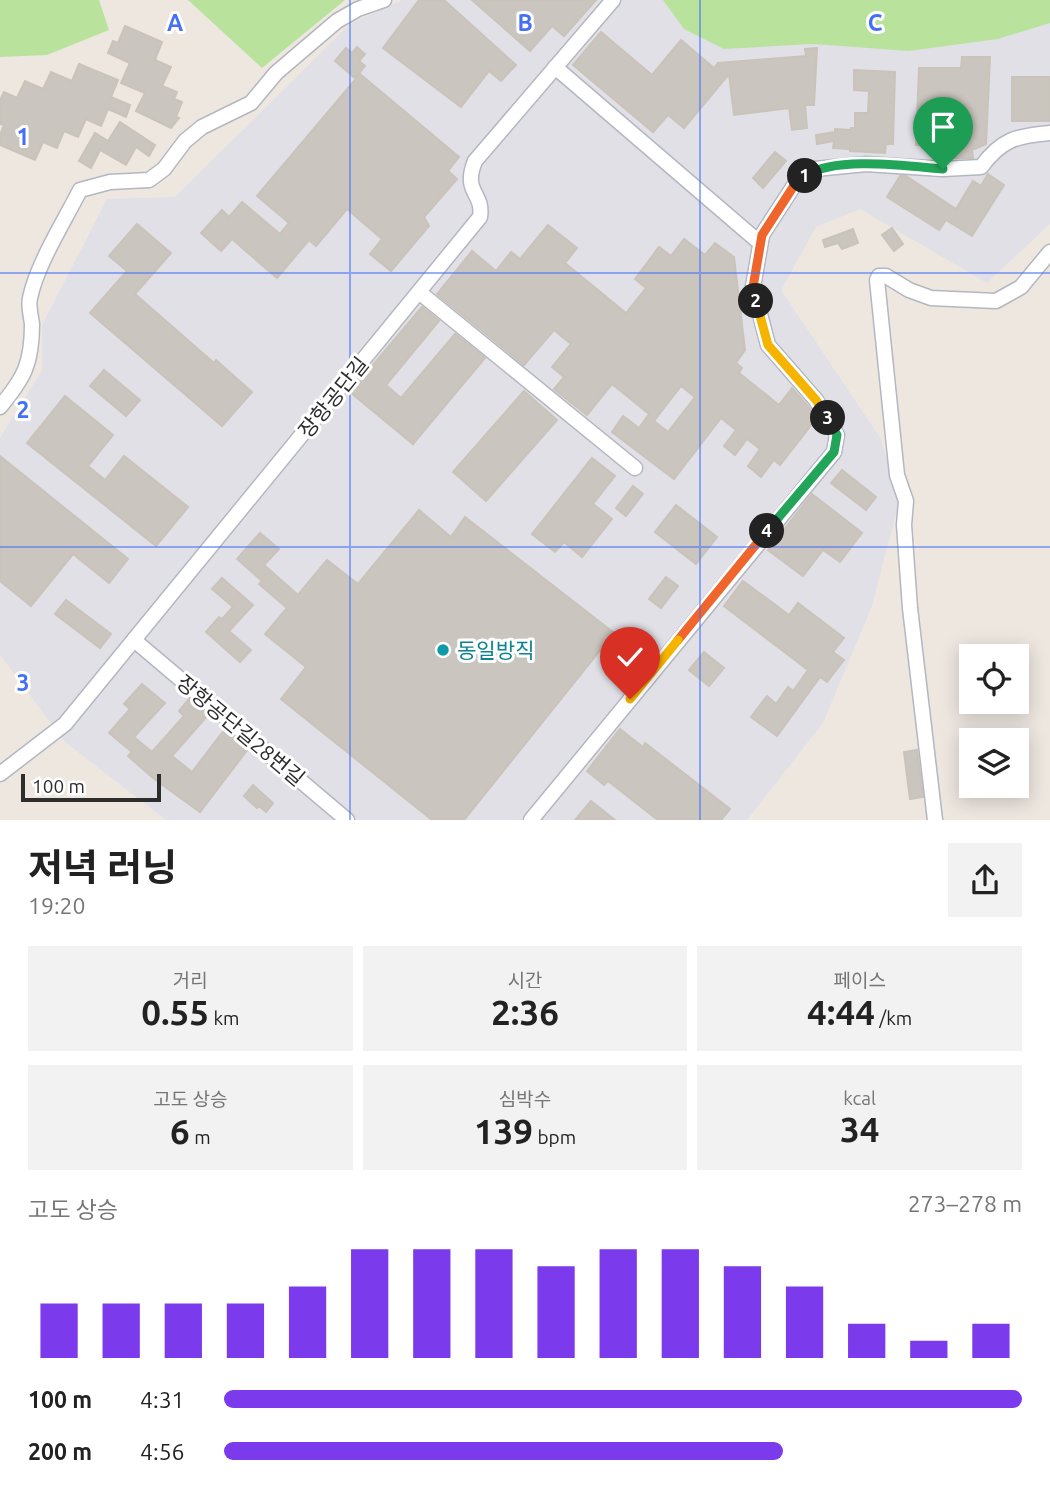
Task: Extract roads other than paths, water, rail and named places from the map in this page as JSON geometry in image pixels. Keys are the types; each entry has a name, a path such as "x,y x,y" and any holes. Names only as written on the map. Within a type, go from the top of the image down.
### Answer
{"street":[{"path":"0,407 21,382 28,365 32,323 29,301 35,282 80,190 110,182 149,180 164,169 185,141 202,127 251,103 276,73 337,21 358,9 384,0"},
{"name":"장항공단길","path":"0,774 65,724 480,218 482,206 471,187 469,176 475,161 613,0"},
{"path":"555,67 760,243"},
{"path":"531,820 834,452 837,435 827,416 768,345 753,287 762,235 797,181 815,169 866,164 943,169 981,167 1002,144 1018,136 1050,133"},
{"path":"935,820 910,608 904,525 906,501 897,475 877,280 879,276 886,276 909,290 931,298 996,301 1021,287 1050,252"},
{"path":"419,292 635,468"},
{"name":"장항공단길28번길","path":"134,640 347,820"}],"place":[{"name":"동일방직","path":"443,650"}]}
